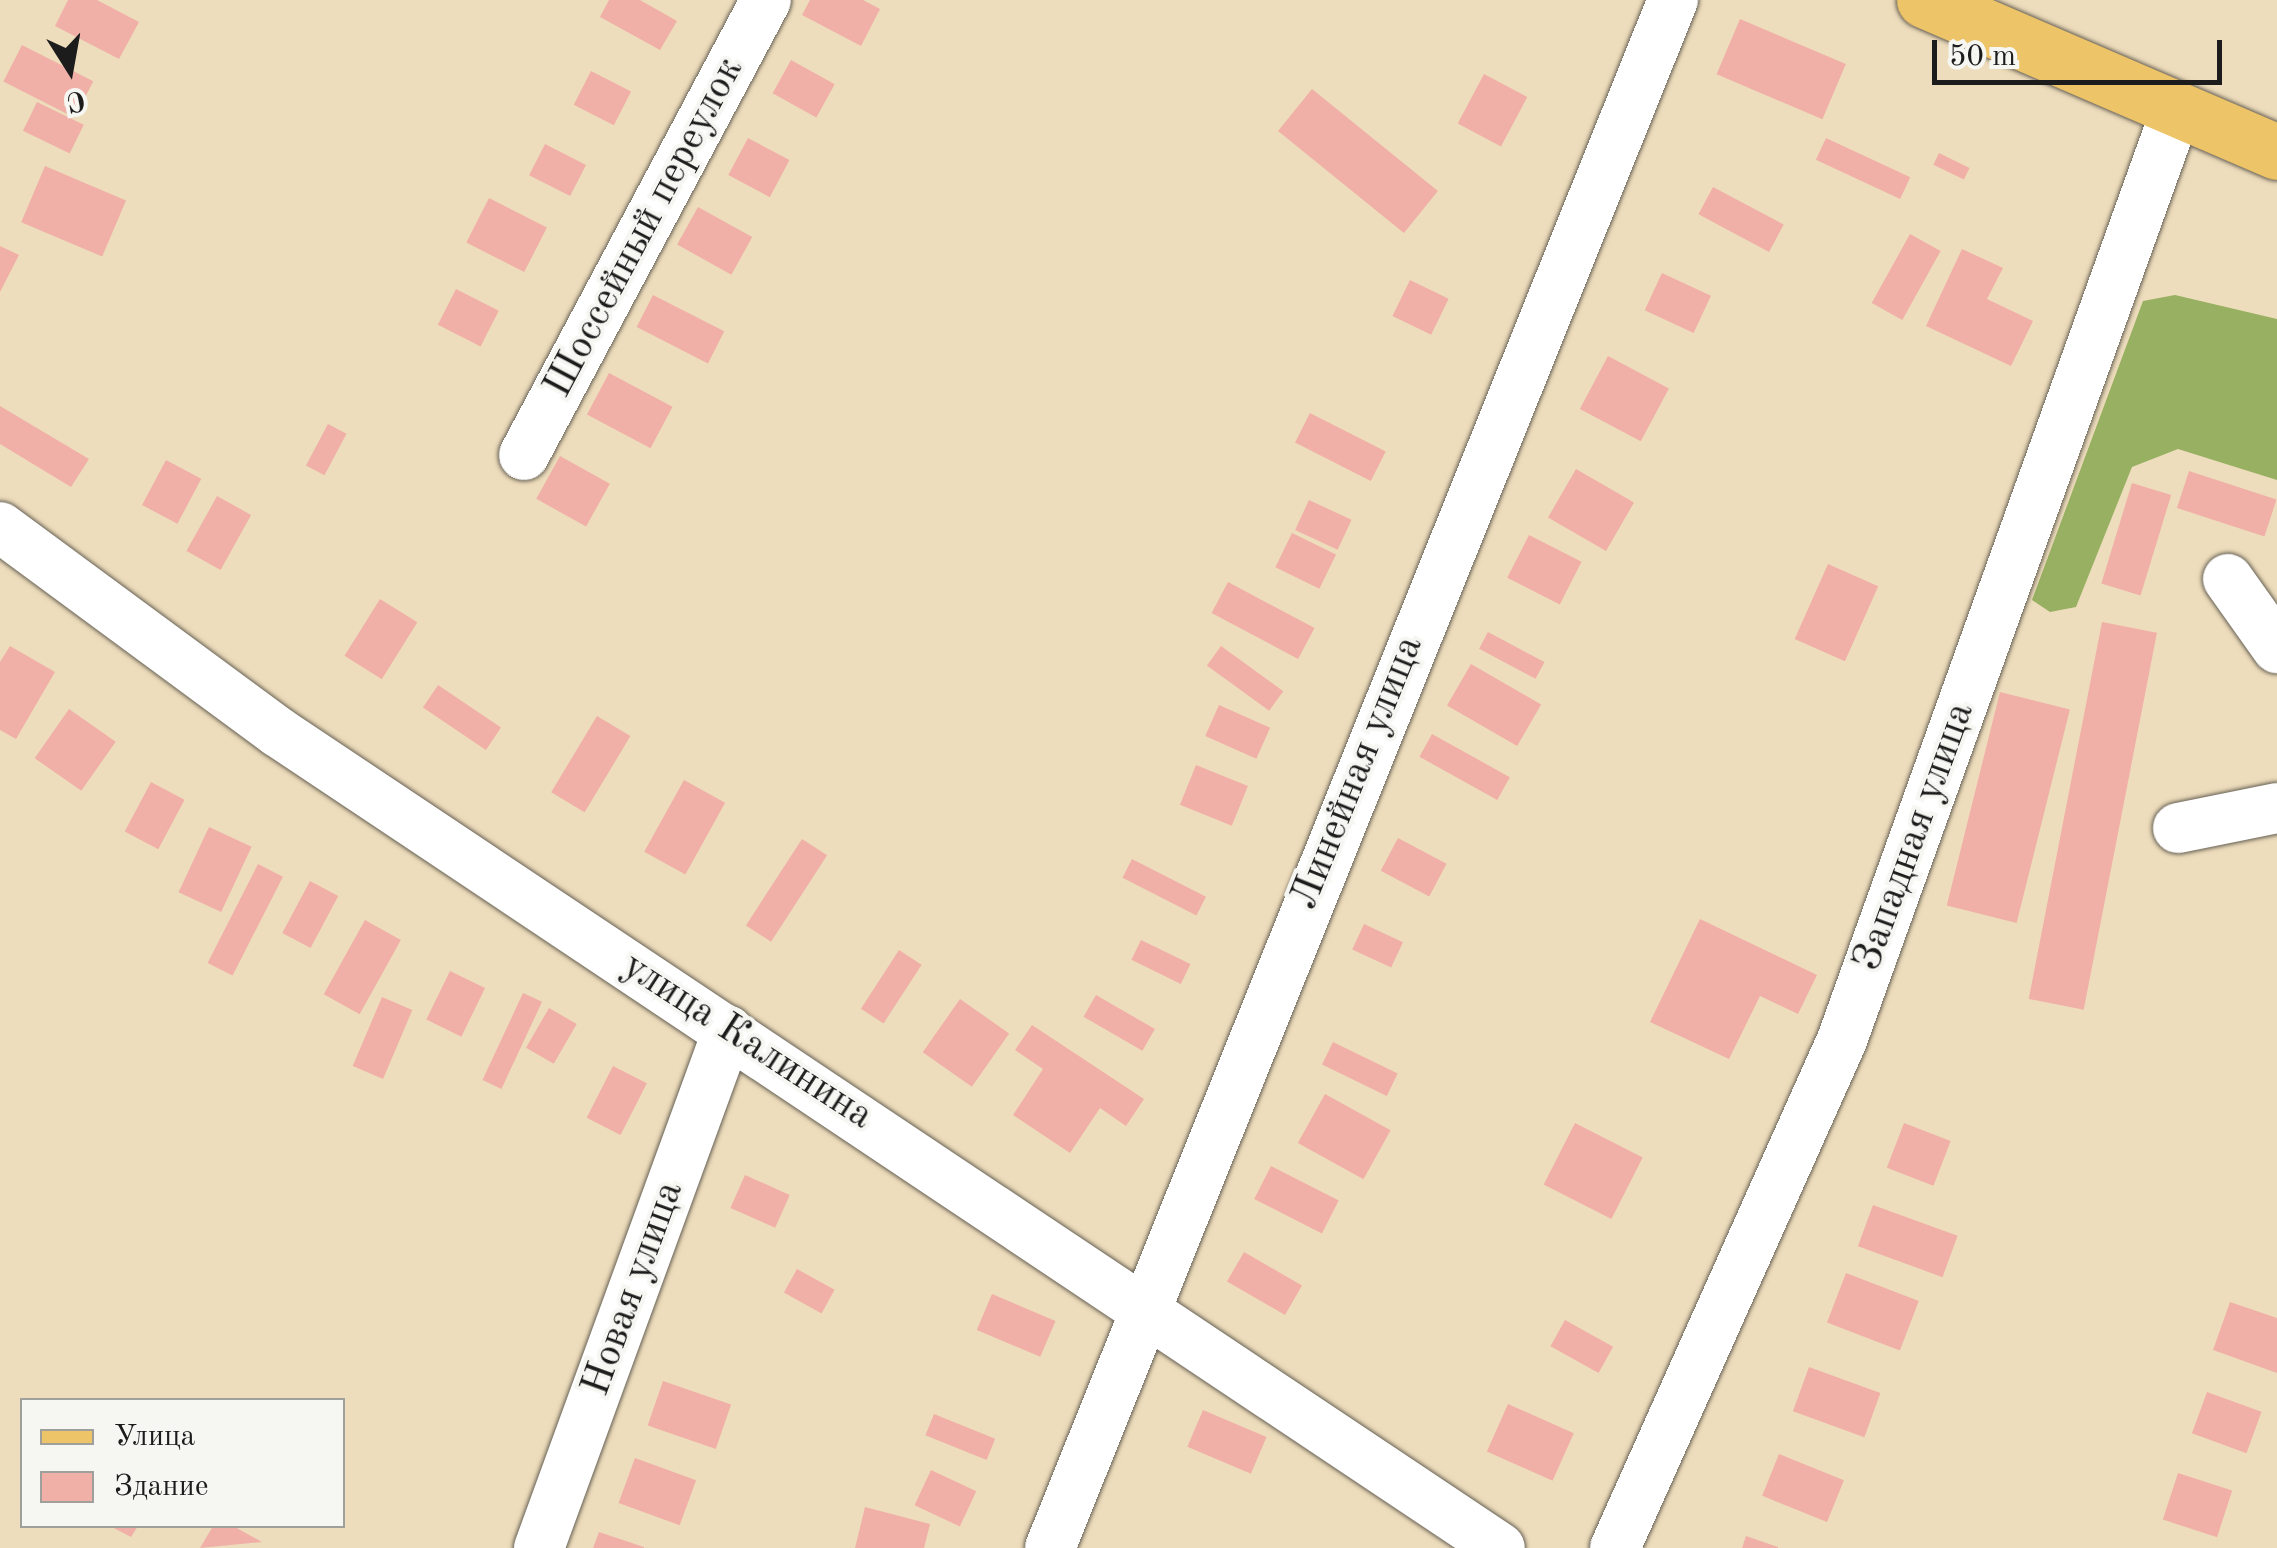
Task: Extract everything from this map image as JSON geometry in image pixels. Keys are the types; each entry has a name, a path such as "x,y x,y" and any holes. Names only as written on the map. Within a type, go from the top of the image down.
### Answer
{"main road":[{"path":"1924,0 2277,152"}],"street":[{"name":"Шоссейный переулок","path":"524,455 766,0"},
{"name":"Линейная улица","path":"1050,1548 1142,1303 1673,0"},
{"name":"Западная улица","path":"1616,1548 1842,1040 2176,111"},
{"name":"улица Калинина","path":"0,527 278,732 1142,1303 1500,1548"},
{"path":"2228,579 2277,648"},
{"path":"2178,828 2277,808"},
{"name":"Новая улица","path":"539,1548 728,1030"}],"green space":[{"path":"2175,295 2277,319 2277,480 2178,449 2132,467 2076,607 2050,612 2032,600 2143,301"}],"building":[{"path":"68,0 97,0 139,22 119,59 55,26"},
{"path":"609,0 640,0 677,21 660,50 600,17"},
{"path":"810,0 863,0 880,9 861,46 802,15"},
{"path":"1740,19 1846,64 1822,119 1717,74"},
{"path":"22,45 93,81 75,118 3,82"},
{"path":"791,60 835,84 816,117 773,93"},
{"path":"591,71 631,91 614,125 574,105"},
{"path":"1484,74 1527,97 1501,146 1458,123"},
{"path":"1312,89 1438,191 1404,233 1278,131"},
{"path":"37,102 84,125 70,154 23,131"},
{"path":"748,138 789,160 770,197 728,175"},
{"path":"1826,138 1910,177 1900,199 1816,160"},
{"path":"545,144 586,165 570,196 529,175"},
{"path":"1939,153 1970,168 1964,180 1933,165"},
{"path":"45,166 126,200 102,257 21,222"},
{"path":"1713,187 1784,225 1769,252 1698,214"},
{"path":"489,198 547,228 524,272 466,243"},
{"path":"698,207 752,237 731,275 677,245"},
{"path":"1910,234 1941,251 1902,320 1872,303"},
{"path":"0,246 19,255 0,292"},
{"path":"1962,249 2003,268 1987,299 2033,321 2011,366 1926,326"},
{"path":"1662,273 1711,296 1694,333 1645,310"},
{"path":"1410,280 1449,299 1431,335 1392,316"},
{"path":"456,289 499,311 481,346 438,325"},
{"path":"653,295 724,331 708,363 637,327"},
{"path":"1608,356 1669,388 1641,441 1580,409"},
{"path":"609,373 673,407 651,448 587,414"},
{"path":"0,406 89,459 71,487 0,444"},
{"path":"1310,413 1386,452 1371,481 1295,442"},
{"path":"328,424 347,434 324,475 306,465"},
{"path":"560,456 610,484 586,526 536,499"},
{"path":"166,460 201,479 177,524 142,505"},
{"path":"1576,469 1634,502 1606,551 1548,517"},
{"path":"2189,471 2276,499 2264,537 2177,508"},
{"path":"2132,483 2171,495 2141,595 2101,583"},
{"path":"217,496 251,515 221,570 186,551"},
{"path":"1309,500 1352,520 1338,550 1295,530"},
{"path":"1292,533 1336,554 1319,589 1275,567"},
{"path":"1529,535 1582,562 1560,605 1507,578"},
{"path":"1828,564 1878,586 1845,661 1795,639"},
{"path":"1228,582 1315,628 1298,659 1212,613"},
{"path":"380,599 417,622 382,679 344,656"},
{"path":"2102,622 2157,633 2084,1010 2029,999"},
{"path":"1488,632 1545,662 1536,679 1479,649"},
{"path":"10,646 55,672 16,739 0,730 0,662"},
{"path":"1221,646 1283,691 1269,711 1207,665"},
{"path":"1471,664 1541,704 1517,746 1447,706"},
{"path":"438,685 501,727 486,750 423,707"},
{"path":"2000,692 2070,709 2017,923 1947,905"},
{"path":"1219,705 1270,728 1256,759 1205,736"},
{"path":"69,709 116,742 81,791 35,758"},
{"path":"597,716 630,736 585,812 551,792"},
{"path":"1432,734 1510,777 1497,800 1419,757"},
{"path":"1196,765 1248,786 1232,826 1180,805"},
{"path":"684,780 725,803 685,875 644,852"},
{"path":"151,782 185,800 158,849 125,831"},
{"path":"209,827 252,847 221,912 179,892"},
{"path":"1398,838 1447,864 1429,896 1381,871"},
{"path":"802,839 827,855 771,942 746,925"},
{"path":"1132,859 1206,897 1196,915 1122,878"},
{"path":"258,864 283,877 233,976 208,963"},
{"path":"310,881 338,896 311,948 282,933"},
{"path":"1700,919 1817,975 1798,1014 1760,996 1729,1059 1650,1022"},
{"path":"365,920 401,940 360,1014 324,994"},
{"path":"1364,924 1403,942 1391,968 1352,949"},
{"path":"1141,940 1190,964 1181,984 1131,960"},
{"path":"899,950 922,965 884,1023 861,1009"},
{"path":"450,971 485,988 461,1037 426,1020"},
{"path":"523,993 542,1002 501,1089 482,1080"},
{"path":"1096,995 1155,1029 1142,1051 1084,1017"},
{"path":"382,997 412,1010 383,1079 353,1066"},
{"path":"960,999 1009,1033 972,1087 923,1052"},
{"path":"549,1008 577,1024 554,1064 526,1048"},
{"path":"1032,1025 1144,1099 1126,1126 1100,1108 1070,1153 1013,1115 1043,1069 1015,1050"},
{"path":"1333,1042 1398,1074 1387,1096 1322,1064"},
{"path":"613,1066 647,1083 621,1135 587,1118"},
{"path":"1325,1094 1391,1130 1363,1179 1298,1143"},
{"path":"1575,1123 1643,1158 1611,1219 1544,1184"},
{"path":"1904,1123 1951,1141 1933,1186 1887,1168"},
{"path":"1271,1166 1339,1201 1322,1233 1254,1199"},
{"path":"745,1175 790,1195 775,1228 730,1208"},
{"path":"1873,1205 1958,1236 1943,1277 1858,1246"},
{"path":"1244,1252 1302,1286 1285,1315 1227,1281"},
{"path":"797,1269 835,1290 822,1313 784,1293"},
{"path":"1846,1273 1919,1301 1900,1350 1827,1322"},
{"path":"992,1294 1056,1321 1040,1357 977,1330"},
{"path":"2230,1302 2277,1318 2277,1373 2213,1350"},
{"path":"1565,1320 1613,1347 1599,1373 1550,1346"},
{"path":"1809,1367 1880,1393 1864,1437 1793,1411"},
{"path":"663,1381 731,1404 716,1449 648,1425"},
{"path":"2207,1392 2262,1412 2246,1453 2192,1433"},
{"path":"1508,1404 1574,1433 1553,1481 1487,1452"},
{"path":"1203,1410 1267,1437 1251,1474 1187,1447"},
{"path":"934,1414 995,1439 987,1460 925,1435"},
{"path":"1779,1454 1844,1480 1827,1522 1762,1496"},
{"path":"635,1458 696,1480 680,1525 619,1503"},
{"path":"931,1470 976,1491 960,1526 915,1505"},
{"path":"2178,1473 2232,1491 2217,1537 2163,1520"},
{"path":"865,1507 930,1524 924,1548 855,1548"},
{"path":"114,1528 137,1528 131,1537"},
{"path":"212,1528 237,1528 262,1542 200,1548"},
{"path":"599,1532 644,1547 644,1548 593,1548"},
{"path":"1746,1536 1778,1547 1778,1548 1742,1548"}]}
